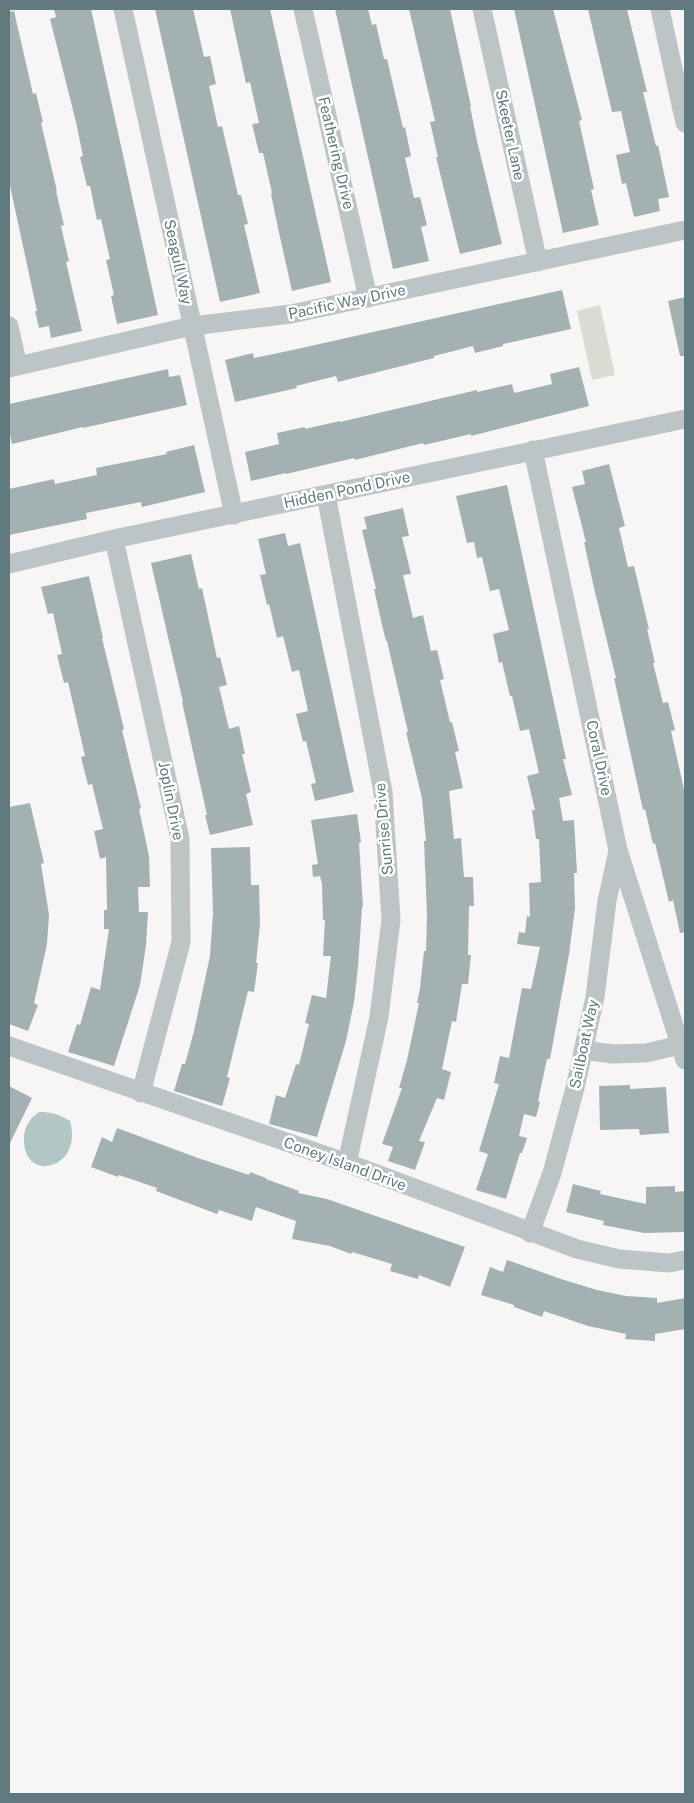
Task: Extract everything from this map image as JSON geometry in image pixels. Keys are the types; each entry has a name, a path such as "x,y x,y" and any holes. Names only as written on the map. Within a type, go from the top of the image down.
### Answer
{"street":[{"name":"Seagull Way","path":"123,9 234,515"},
{"name":"Feathering Drive","path":"303,9 368,298"},
{"name":"Skeeter Lane","path":"482,9 538,262"},
{"path":"660,9 685,123"},
{"name":"Pacific Way Drive","path":"13,367 192,326 291,314 685,230"},
{"path":"9,326 13,367"},
{"name":"Hidden Pond Drive","path":"9,564 114,539 685,419"},
{"name":"Coral Drive","path":"533,450 618,850 683,1052"},
{"name":"Sunrise Drive","path":"326,495 383,792 391,920 379,1017 346,1163"},
{"name":"Joplin Drive","path":"114,539 180,839 181,942 141,1093"},
{"name":"Sailboat Way","path":"530,1233 552,1173 583,1050 595,997 607,901 618,850"},
{"name":"Coney Island Drive","path":"9,1046 346,1163 577,1249 619,1259 669,1263 685,1260"},
{"path":"583,1050 613,1054 683,1052"}],"shaded area":[{"path":"600,305 615,375 592,380 577,311"},
{"path":"39,1112 55,1114 70,1121 72,1138 68,1151 61,1160 52,1165 41,1166 32,1162 26,1152 25,1130 30,1120"}],"building":[{"path":"54,9 91,9 158,315 117,324 111,296 114,295 106,260 110,259 101,219 97,220 90,186 87,186 80,157 83,156 76,122 50,19 56,17"},
{"path":"155,9 193,9 204,57 210,56 216,84 209,86 218,127 222,126 238,195 241,195 248,224 244,225 260,293 220,302"},
{"path":"230,9 270,9 331,282 292,291 263,153 259,153 252,124 259,123 250,82 246,83"},
{"path":"335,9 368,9 372,25 376,24 384,59 387,59 403,128 405,127 411,156 405,158 414,198 420,197 427,225 421,227 429,261 393,269"},
{"path":"409,9 450,9 477,141 502,244 460,254 436,157 438,157 430,122 435,121"},
{"path":"514,9 553,9 582,120 579,121 594,189 591,190 599,225 563,233"},
{"path":"588,9 627,9 647,92 643,92 656,146 658,145 669,197 658,199 660,211 634,217 626,183 622,184 616,155 630,152 621,111 612,112"},
{"path":"14,11 33,94 36,93 43,122 41,123 64,225 61,226 69,261 66,262 82,331 51,338 49,326 39,328 9,181 9,12"},
{"path":"562,290 571,329 503,344 503,346 475,353 473,346 434,356 434,358 338,382 336,376 296,386 297,388 235,402 225,360 253,353 254,358 288,351"},
{"path":"685,297 685,356 680,356 668,301"},
{"path":"579,367 589,406 471,436 471,434 424,445 423,443 355,460 354,458 251,481 245,452 279,444 277,433 340,422 477,390 477,392 512,384 514,393 552,384 550,374"},
{"path":"168,369 169,377 180,375 187,405 12,444 9,430 9,404"},
{"path":"194,445 205,492 142,507 141,502 86,513 87,519 9,535 9,489 54,479 55,484 97,475 96,468 167,454 166,452"},
{"path":"609,464 625,526 619,528 628,567 634,566 649,629 647,629 655,663 653,663 663,703 668,702 675,730 671,731 685,794 685,932 680,933 673,900 669,902 655,843 653,844 645,809 643,810 614,678 616,678 572,487 585,484 582,471"},
{"path":"507,485 566,759 563,759 572,795 559,798 563,821 574,820 577,873 574,873 575,908 569,954 550,1059 547,1059 536,1117 524,1114 519,1136 527,1138 522,1153 520,1153 506,1199 476,1190 488,1154 479,1151 499,1084 494,1083 500,1056 509,1058 522,988 531,989 540,947 517,944 519,932 525,933 527,916 530,917 529,883 541,882 539,839 536,839 532,810 535,810 527,776 539,773 529,729 520,731 502,662 499,663 493,634 509,630 499,589 490,591 482,557 477,558 474,542 467,543 456,496"},
{"path":"403,508 409,536 402,537 411,574 403,575 413,618 423,615 431,651 437,650 444,679 440,680 459,751 455,752 463,788 449,791 454,839 461,838 464,877 473,877 474,906 469,906 468,955 471,955 468,984 462,984 456,1022 452,1021 442,1069 451,1072 444,1100 437,1098 419,1141 425,1142 415,1170 388,1161 393,1147 382,1144 402,1088 399,1088 419,1003 417,1003 424,951 426,951 427,915 424,841 426,841 422,798 362,530 367,529 364,517"},
{"path":"285,533 288,546 300,543 354,792 315,801 311,784 316,783 306,741 303,742 296,714 308,711 299,670 292,672 283,636 277,638 260,575 266,574 258,539"},
{"path":"191,554 199,589 202,588 217,658 220,657 227,685 219,687 229,729 239,726 245,754 242,754 251,792 246,794 253,825 210,835 183,702 151,563"},
{"path":"89,576 141,808 139,809 149,856 150,887 138,887 139,912 148,912 146,945 140,985 114,1066 68,1052 77,1024 80,1025 91,987 100,990 109,929 104,929 104,910 107,910 106,857 100,859 94,831 103,829 92,784 88,785 81,757 85,756 68,682 64,683 57,655 62,654 53,613 48,614 41,587"},
{"path":"30,803 44,863 41,864 49,915 47,944 34,1003 38,1005 28,1031 9,1024 9,807"},
{"path":"357,814 361,842 359,843 363,907 354,1002 346,1041 317,1137 269,1124 276,1095 285,1098 296,1064 299,1065 309,1024 305,1023 312,995 326,998 331,956 323,956 325,920 323,920 322,884 320,876 313,877 312,865 318,864 311,820"},
{"path":"250,847 251,885 259,885 260,924 256,963 258,963 254,992 248,991 227,1077 230,1078 222,1106 174,1091 182,1064 185,1064 194,1031 210,956 213,913 211,848"},
{"path":"630,1085 630,1089 666,1087 669,1133 640,1135 639,1129 600,1130 599,1086"},
{"path":"9,1086 32,1098 9,1145"},
{"path":"117,1128 249,1175 250,1172 299,1191 298,1193 327,1199 465,1247 450,1287 419,1275 418,1279 390,1271 392,1264 352,1252 351,1254 330,1246 292,1239 296,1221 256,1207 252,1221 219,1210 217,1214 156,1191 157,1188 91,1167 102,1137 112,1142"},
{"path":"573,1184 601,1191 600,1194 646,1204 646,1187 675,1186 675,1192 685,1191 685,1232 644,1233 603,1225 604,1221 566,1212"},
{"path":"507,1260 597,1290 626,1296 657,1298 657,1303 685,1298 685,1329 655,1334 655,1341 625,1339 626,1334 588,1326 544,1311 542,1317 514,1307 514,1305 481,1295 490,1267 503,1272"}]}
